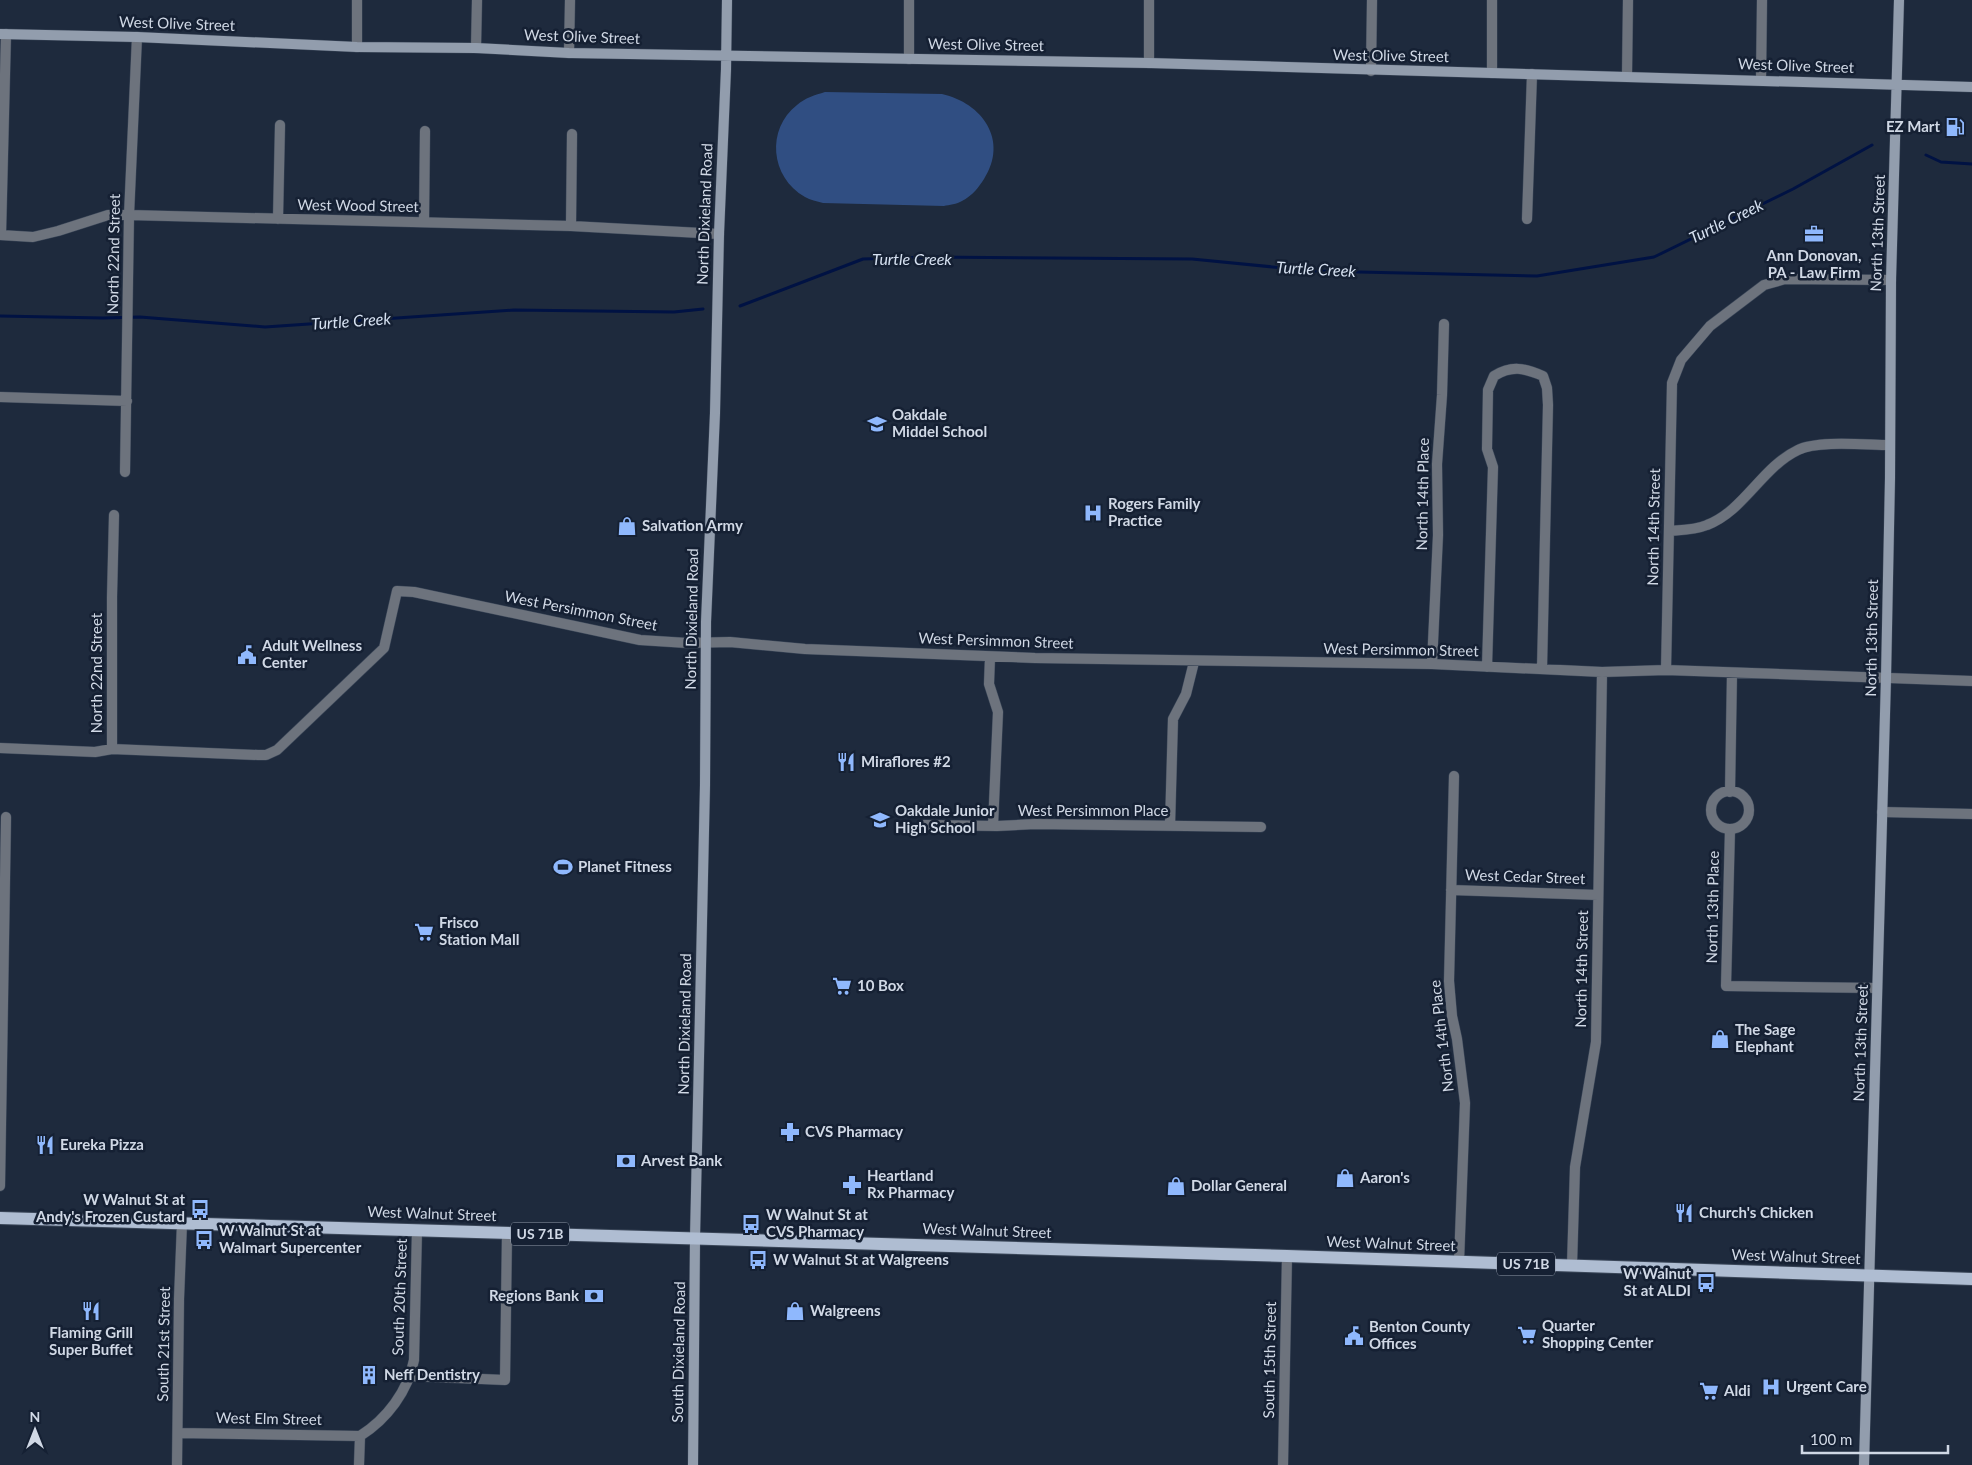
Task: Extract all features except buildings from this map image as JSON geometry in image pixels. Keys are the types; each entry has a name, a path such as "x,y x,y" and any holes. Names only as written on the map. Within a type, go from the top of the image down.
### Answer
{"main road":[{"name":"North Dixieland Road","path":"695,1238 705,794 706,643 719,234 727,56 727,0"},
{"name":"North 13th Street","path":"1864,1465 1886,678 1891,280 1899,0"},
{"name":"West Olive Street","path":"3,34 137,37 356,47 476,48 569,53 1149,63 1371,71 1627,76 1972,87"},
{"name":"West Walnut Street","path":"0,1218 1287,1256 1972,1279"},
{"name":"South Dixieland Road","path":"693,1465 695,1238"}],"street":[{"path":"356,47 357,0"},
{"path":"476,48 477,0"},
{"path":"569,53 570,0"},
{"path":"909,0 909,59"},
{"path":"1149,0 1149,63"},
{"path":"1371,71 1372,0"},
{"path":"1492,0 1492,73"},
{"path":"1627,76 1628,0"},
{"path":"1761,80 1762,0"},
{"path":"0,235 3,34"},
{"name":"North 22nd Street","path":"125,472 129,215 137,37"},
{"path":"1527,219 1532,74"},
{"path":"278,219 280,125"},
{"path":"424,222 425,131"},
{"path":"571,226 572,134"},
{"name":"West Wood Street","path":"0,235 33,237 108,215 571,226 719,234"},
{"name":"North 14th Street","path":"1666,670 1672,384 1681,360 1710,326 1764,284 1786,280 1891,280"},
{"name":"North 14th Place","path":"1432,664 1438,535 1437,464 1442,395 1444,324"},
{"path":"1487,667 1493,467 1487,449 1488,390 1494,376 1505,369 1526,369 1543,376 1547,388 1548,405 1542,669"},
{"path":"0,396 127,401"},
{"path":"1669,531 1705,526 1722,518 1798,449 1820,445 1890,445"},
{"name":"North 22nd Street","path":"0,748 95,752 112,749 114,515"},
{"name":"West Persimmon Street","path":"112,749 258,755 266,755 277,750 384,648 397,591 414,592 640,640 706,643 730,642 805,649 990,656 1194,662 1432,664 1602,672 1666,670 1972,681"},
{"path":"990,656 989,684 998,712 993,826"},
{"path":"1170,826 1173,719 1186,694 1194,662"},
{"name":"North 14th Street","path":"1572,1265 1576,1167 1596,1042 1602,672"},
{"path":"1730,792 1732,673"},
{"name":"North 14th Place","path":"1454,776 1449,981 1452,1016 1465,1103 1459,1262"},
{"path":"1730,792 1738,793 1743,797 1748,808 1748,814 1742,824 1730,829 1724,828 1714,821 1711,809 1720,794 1730,792"},
{"path":"1882,812 1972,814"},
{"path":"0,1186 6,818"},
{"name":"West Persimmon Place","path":"924,825 993,826 1035,824 1261,827"},
{"name":"North 13th Place","path":"1730,829 1726,986 1878,988"},
{"name":"West Cedar Street","path":"1451,890 1598,895"},
{"name":"South 21st Street","path":"177,1465 182,1224"},
{"name":"South 20th Street","path":"360,1436 376,1424 386,1413 406,1387 411,1376 414,1360 417,1230"},
{"path":"411,1376 505,1380 507,1233"},
{"name":"South 15th Street","path":"1283,1465 1287,1256"},
{"name":"West Elm Street","path":"178,1433 360,1436"},
{"path":"359,1465 360,1436"}],"shaded area":[{"path":"825,92 942,94 956,99 969,106 987,125 992,137 994,151 991,165 984,179 966,199 944,206 823,203 811,200 793,188 785,178 776,152 777,139 780,127 787,115 797,105"}],"waterway":[{"name":"Turtle Creek","path":"740,306 863,259 930,257 1192,259 1314,271 1537,276 1654,257 1793,189 1872,145"},
{"name":"Turtle Creek","path":"1926,155 1941,162 1972,164"},
{"name":"Turtle Creek","path":"0,316 140,317 265,327 514,310 674,312 703,309"}],"place":[{"name":"EZ Mart","path":"1955,127"},
{"name":"Ann Donovan, PA - Law Firm","path":"1814,234"},
{"name":"Oakdale Middel School","path":"877,424"},
{"name":"Rogers Family Practice","path":"1093,513"},
{"name":"Salvation Army","path":"627,526"},
{"name":"Adult Wellness Center","path":"247,655"},
{"name":"Miraflores #2","path":"846,762"},
{"name":"Oakdale Junior High School","path":"880,820"},
{"name":"Planet Fitness","path":"563,867"},
{"name":"Frisco Station Mall","path":"424,932"},
{"name":"10 Box","path":"842,986"},
{"name":"The Sage Elephant","path":"1720,1039"},
{"name":"CVS Pharmacy","path":"790,1132"},
{"name":"Eureka Pizza","path":"45,1145"},
{"name":"Arvest Bank","path":"626,1161"},
{"name":"Aaron's","path":"1345,1178"},
{"name":"Heartland Rx Pharmacy","path":"852,1185"},
{"name":"Dollar General","path":"1176,1186"},
{"name":"W Walnut St at Andy's Frozen Custard","path":"200,1209"},
{"name":"Church's Chicken","path":"1684,1213"},
{"name":"W Walnut St at CVS Pharmacy","path":"751,1224"},
{"name":"W Walnut St at Walmart Supercenter","path":"204,1240"},
{"name":"W Walnut St at Walgreens","path":"758,1260"},
{"name":"W Walnut St at ALDI","path":"1706,1283"},
{"name":"Regions Bank","path":"594,1296"},
{"name":"Flaming Grill Super Buffet","path":"91,1311"},
{"name":"Walgreens","path":"795,1311"},
{"name":"Quarter Shopping Center","path":"1527,1335"},
{"name":"Benton County Offices","path":"1354,1336"},
{"name":"Neff Dentistry","path":"369,1375"},
{"name":"Urgent Care","path":"1771,1387"},
{"name":"Aldi","path":"1709,1391"}]}
